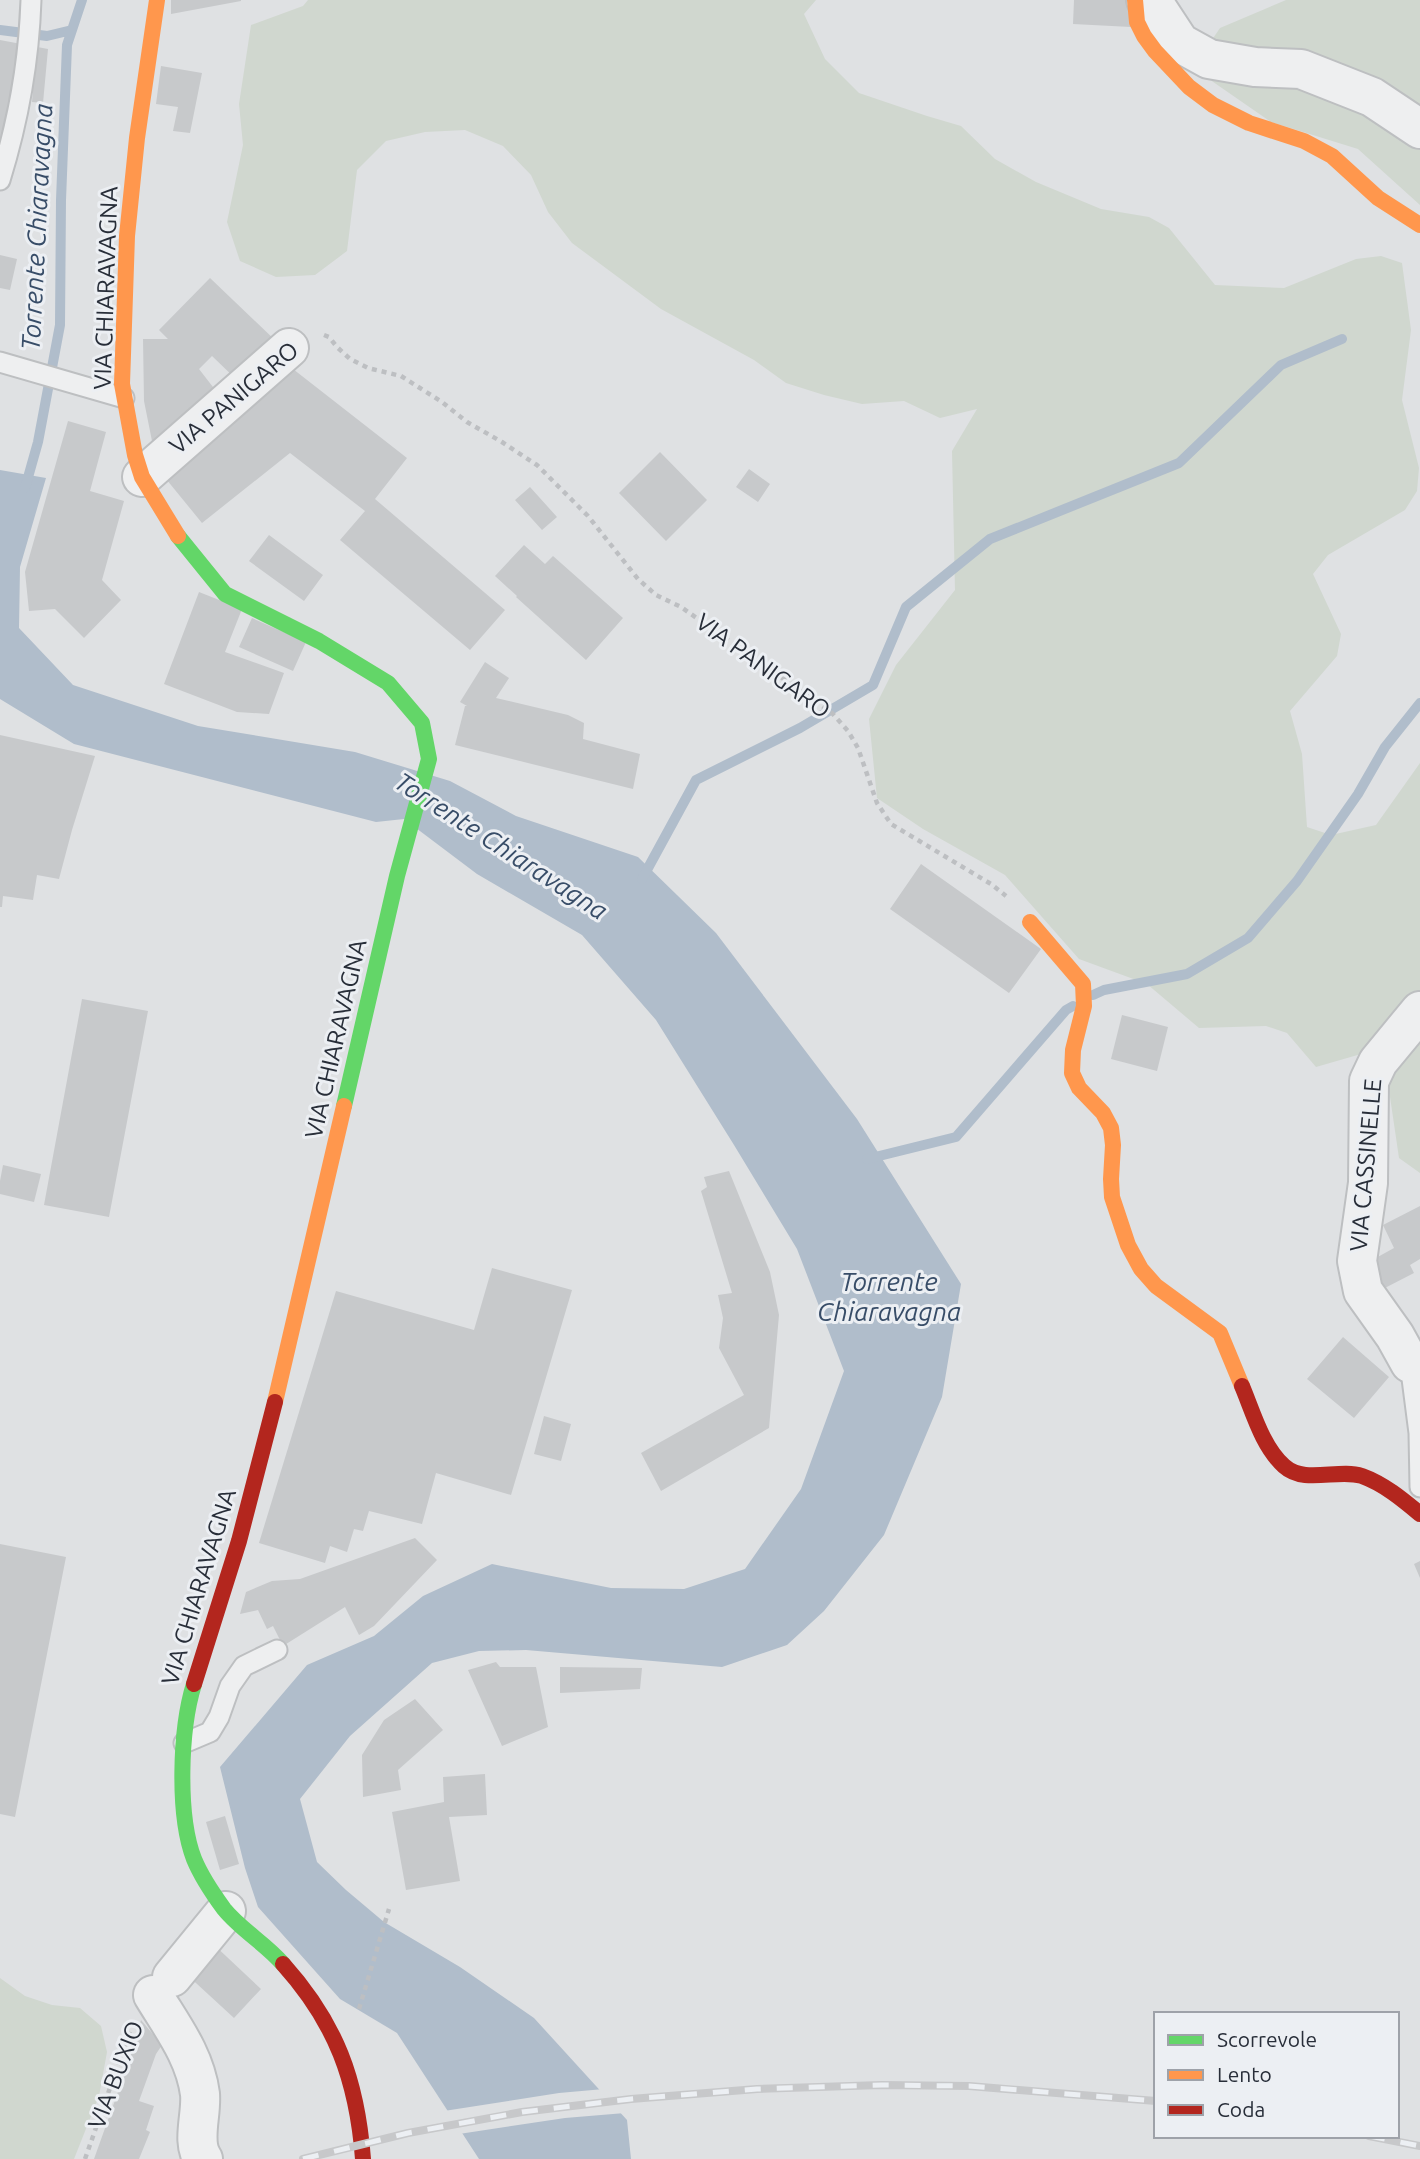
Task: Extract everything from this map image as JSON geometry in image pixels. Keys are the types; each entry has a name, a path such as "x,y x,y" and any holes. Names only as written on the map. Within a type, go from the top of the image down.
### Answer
{"street":[{"name":"VIA CHIARAVAGNA","path":"156,0 127,236 122,384 135,455 142,477 173,529 225,594 319,641 388,683 422,723 429,759 404,848 268,1433 239,1541 188,1704 184,1743 183,1783 187,1832 194,1859 226,1911 279,1959 318,2008 344,2060 360,2121 363,2159"},
{"path":"1135,0 1137,22 1144,36 1189,87 1213,105 1249,123 1304,141 1332,156 1378,198 1420,225"},
{"path":"1146,0 1157,8 1180,43 1209,59 1255,67 1301,69 1372,97 1420,129"},
{"name":"VIA PANIGARO","path":"142,477 289,348"},
{"path":"1030,922 1083,984 1086,996 1072,1057 1074,1082 1104,1115 1111,1127 1112,1197 1141,1270 1154,1285 1220,1333 1268,1447 1285,1467 1298,1474 1360,1475 1394,1492 1420,1514"},
{"name":"VIA CASSINELLE","path":"1410,1363 1395,1336 1363,1291 1357,1261 1368,1183 1369,1081 1378,1062 1420,1011"},
{"path":"163,1986 226,1911"},
{"name":"VIA BUXIO","path":"163,1986 192,2060 200,2096 198,2151 203,2159"}],"lane":[{"path":"0,180 13,137 22,88 31,0"},
{"path":"2,367 124,398"},
{"name":"VIA CASSINELLE","path":"1410,1363 1419,1433 1420,1487"},
{"path":"184,1743 210,1732 219,1717 230,1686 244,1665 277,1650"}],"path":[{"name":"VIA PANIGARO","path":"289,348 316,334 329,337 350,359 368,368 401,376 442,402 467,422 537,465 588,516 638,579 656,595 681,607 832,713 848,731 858,748 877,803 891,824 991,884 1030,922"},
{"path":"344,2060 389,1909"},
{"name":"VIA BUXIO","path":"85,2159 135,2016 163,1986"}],"shaded area":[{"path":"308,0 816,0 804,14 825,59 859,93 961,126 995,159 1036,182 1101,209 1149,217 1169,228 1215,285 1284,288 1356,259 1381,256 1402,263 1411,330 1402,400 1419,468 1417,491 1405,510 1328,555 1313,574 1341,634 1337,656 1290,711 1302,754 1307,827 1331,835 1376,825 1420,763 1420,1173 1399,1158 1389,1090 1361,1054 1316,1067 1287,1033 1266,1026 1199,1028 1147,984 1079,959 1005,875 923,829 877,798 869,719 896,665 955,590 952,451 977,409 940,418 904,401 862,404 786,383 754,360 661,309 572,243 548,212 531,175 503,146 465,130 425,132 386,141 357,170 347,251 315,275 276,277 240,261 227,222 243,145 239,104 251,25 303,6"},
{"path":"1286,0 1420,0 1420,205 1358,149 1271,122 1193,68 1220,28"},
{"path":"0,1978 25,1996 52,2005 80,2008 101,2026 107,2052 99,2096 74,2159 0,2159"}],"water":[{"name":"Torrente Chiaravagna","path":"0,470 46,478 20,567 19,628 73,685 198,726 355,752 450,781 516,816 638,857 716,933 857,1119 961,1284 942,1397 884,1535 824,1611 787,1645 722,1667 526,1650 479,1651 432,1663 350,1736 300,1799 317,1862 384,1922 460,1967 534,2018 627,2120 631,2159 479,2159 397,2033 340,1999 258,1907 245,1868 220,1767 307,1665 374,1636 423,1596 492,1564 611,1588 684,1589 745,1569 801,1489 844,1371 797,1249 656,1020 582,935 477,874 404,819 376,822 74,744 0,699"}],"pier":[{"path":"604,2089 625,2113 565,2118 459,2134 444,2111 559,2093"}],"building":[{"path":"171,0 241,0 241,1 171,14"},
{"path":"1074,0 1132,0 1131,27 1073,24"},
{"path":"0,40 48,49 43,103 32,102 33,90 15,87 0,147"},
{"path":"161,66 202,73 190,133 173,131 178,107 156,104"},
{"path":"0,255 17,259 10,290 0,288"},
{"path":"210,278 277,342 239,382 212,356 199,369 223,400 154,451 144,401 143,339 168,339 159,330"},
{"path":"293,369 407,458 375,499 505,610 470,650 340,540 365,511 290,453 202,523 162,474"},
{"path":"68,421 106,432 90,491 124,501 102,580 121,600 84,638 55,609 29,611 25,572"},
{"path":"660,452 707,500 666,541 619,493"},
{"path":"749,469 770,484 758,502 736,487"},
{"path":"530,487 557,517 542,530 515,500"},
{"path":"269,535 323,575 304,601 249,561"},
{"path":"524,545 545,564 553,556 623,618 586,660 495,576"},
{"path":"199,592 242,609 225,652 284,673 269,714 237,712 164,684"},
{"path":"252,618 306,642 293,671 239,647"},
{"path":"485,662 509,678 496,698 568,715 584,723 583,739 640,754 633,789 455,745 467,706 460,702"},
{"path":"0,735 95,756 59,879 37,875 33,900 3,896 2,907 0,907"},
{"path":"921,864 1041,949 1009,993 890,909"},
{"path":"82,999 148,1011 109,1217 44,1205"},
{"path":"1122,1015 1168,1027 1157,1071 1111,1059"},
{"path":"3,1165 41,1174 34,1202 0,1194"},
{"path":"729,1171 770,1272 779,1315 769,1428 661,1491 641,1453 744,1395 719,1348 723,1318 718,1295 732,1293 701,1191 707,1187 704,1177"},
{"path":"1420,1206 1420,1259 1410,1265 1414,1273 1379,1291 1365,1264 1394,1248 1383,1225"},
{"path":"492,1268 572,1290 511,1495 436,1473 422,1524 369,1511 363,1531 354,1529 347,1552 330,1546 325,1563 259,1543 336,1291 474,1330"},
{"path":"1343,1337 1389,1377 1354,1418 1307,1379"},
{"path":"544,1416 571,1424 561,1461 534,1454"},
{"path":"415,1538 437,1560 374,1626 359,1635 345,1607 283,1646 273,1626 267,1629 258,1610 240,1614 246,1592 272,1581 300,1579"},
{"path":"0,1544 66,1557 15,1817 0,1814"},
{"path":"1420,1561 1420,1578 1414,1564"},
{"path":"496,1662 500,1667 536,1667 548,1727 502,1746 468,1670"},
{"path":"560,1667 642,1668 640,1689 560,1693"},
{"path":"415,1699 443,1730 398,1770 401,1790 363,1797 362,1755 384,1720"},
{"path":"485,1774 487,1815 449,1817 460,1881 406,1890 392,1812 444,1802 443,1777"},
{"path":"225,1816 239,1864 220,1870 206,1822"},
{"path":"211,1942 261,1989 234,2018 184,1972"},
{"path":"141,2020 162,2045 156,2054 139,2101 154,2106 146,2130 150,2132 139,2159 94,2159 128,2064"}],"waterway":[{"name":"Torrente Chiaravagna","path":"25,488 38,442 60,325 61,200 67,45 82,0"},
{"path":"0,30 47,36 72,30"},
{"path":"642,879 696,780 800,728 873,685 906,607 990,539 1179,463 1281,365 1342,339"},
{"path":"1093,995 1104,990 1187,974 1248,938 1297,881 1358,794 1385,747 1420,703"},
{"path":"867,1159 956,1137 1066,1010 1073,1006"}],"railway":[{"path":"303,2159 408,2133 522,2112 631,2099 757,2089 882,2085 969,2086 1154,2101"},
{"path":"1379,2138 1420,2146"}],"traffic: fast":[{"path":"178,536 225,594 319,641 388,683 422,723 429,759 397,876 344,1106"},
{"path":"194,1684 186,1724 182,1772 185,1819 194,1859 224,1909 283,1964"}],"traffic: slow":[{"path":"157,0 137,138 127,236 122,384 135,455 142,477 178,536"},
{"path":"1135,0 1137,22 1144,36 1189,87 1213,105 1249,123 1304,141 1332,156 1378,198 1420,225"},
{"path":"1030,922 1083,984 1084,1006 1073,1050 1072,1073 1079,1088 1103,1113 1111,1128 1112,1197 1128,1245 1141,1269 1156,1286 1220,1333 1242,1386"},
{"path":"275,1402 344,1106"}],"traffic: jam":[{"path":"1242,1386 1264,1439 1276,1458 1292,1472 1362,1476 1400,1497 1420,1514"},
{"path":"194,1684 239,1541 275,1402"},
{"path":"283,1964 317,2008 341,2054 355,2104 363,2159"}]}
